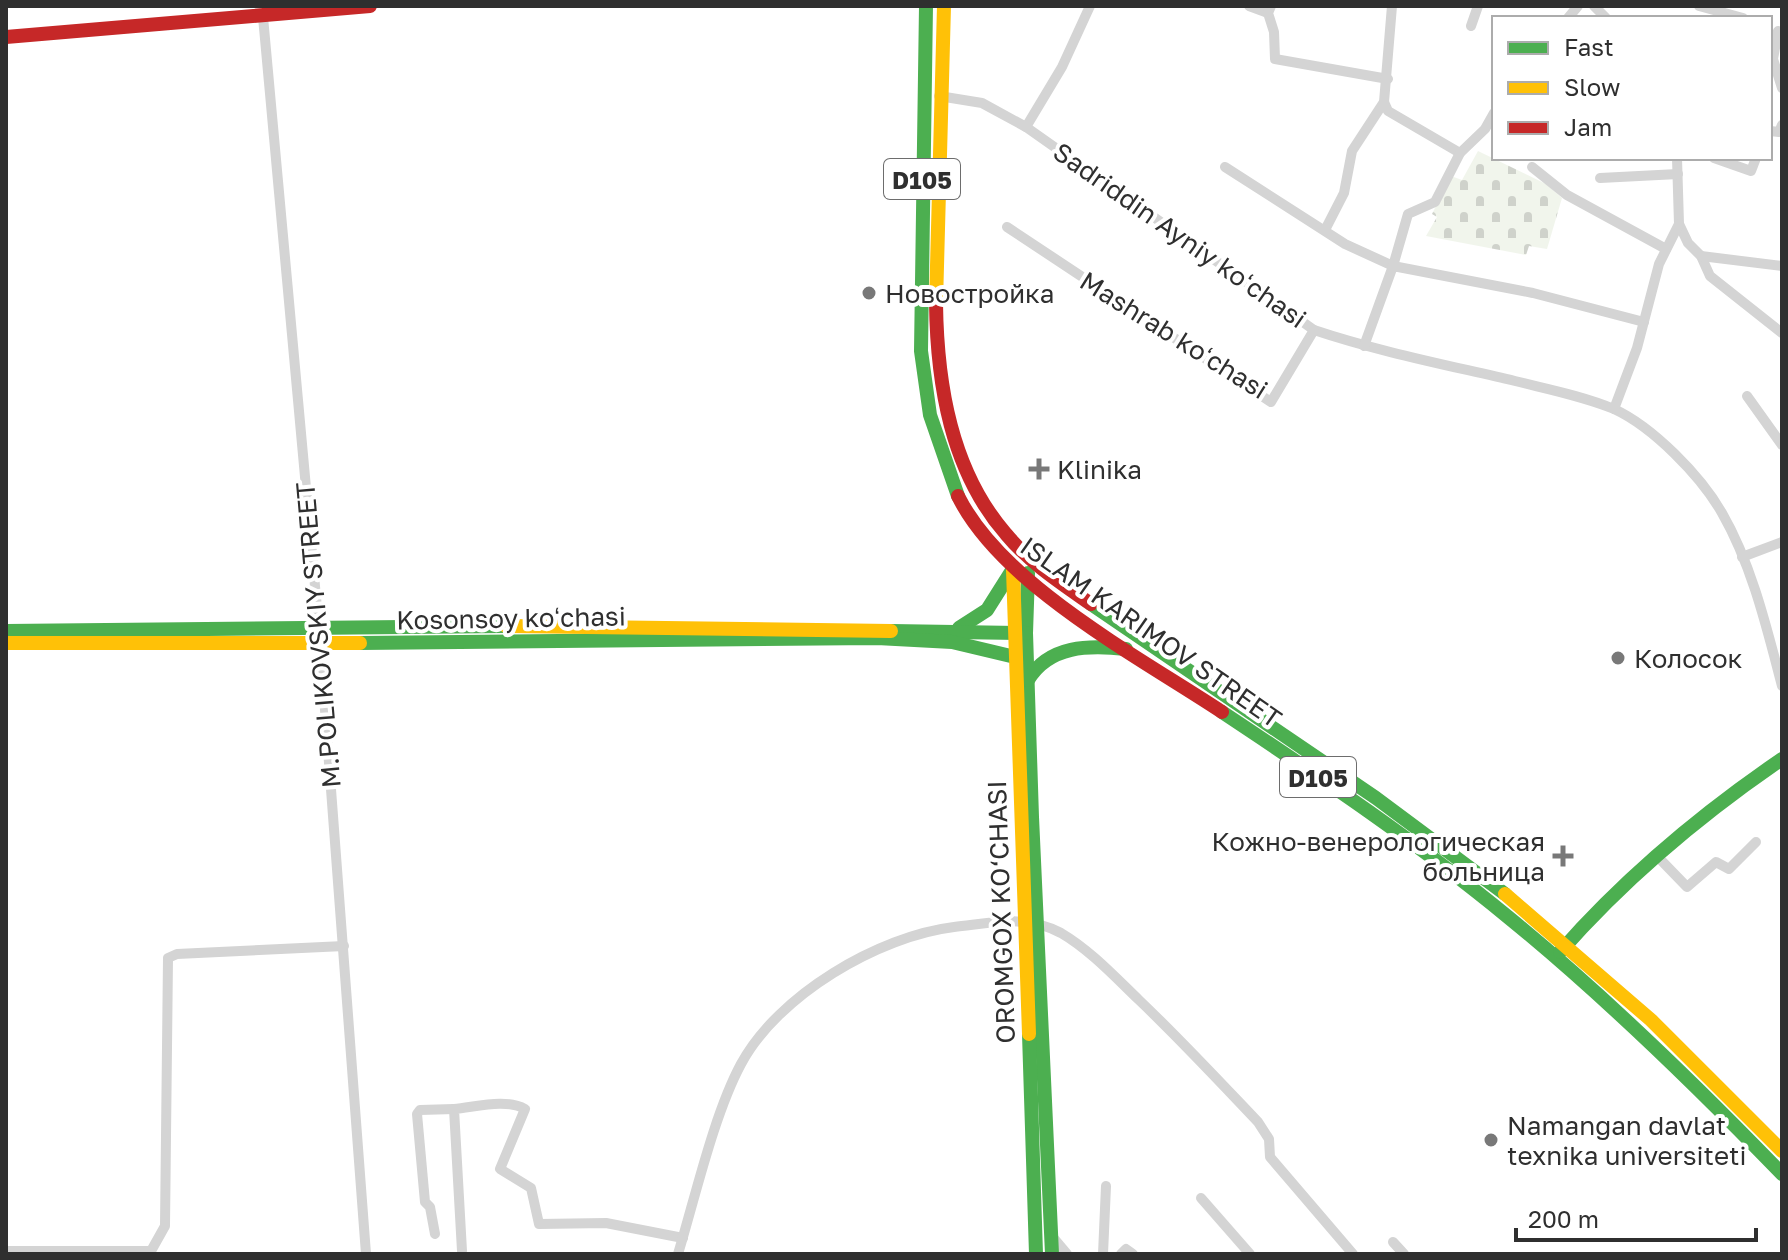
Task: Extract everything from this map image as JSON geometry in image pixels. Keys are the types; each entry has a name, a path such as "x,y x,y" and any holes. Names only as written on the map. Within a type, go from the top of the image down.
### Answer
{"main road":[{"path":"6,37 370,6"},
{"name":"ISLAM KARIMOV STREET","path":"926,6 921,335 924,392 944,468 965,507 1013,570 1387,825 1556,957 1658,1046 1782,1174"},
{"name":"ISLAM KARIMOV STREET","path":"944,6 936,261 941,392 950,433 965,472 983,504 1026,557 1400,817 1566,944 1680,1046 1782,1151"},
{"path":"951,631 979,617 1026,557"},
{"name":"OROMGOX KO‘CHASI","path":"1026,557 1027,580 1015,657 1036,1254"},
{"name":"OROMGOX KO‘CHASI","path":"1013,570 1028,680 1052,1254"},
{"name":"Kosonsoy koʻchasi","path":"6,631 504,626 1020,633"},
{"name":"Kosonsoy koʻchasi","path":"6,643 319,645 541,641 944,641 983,645 1015,657"},
{"path":"1028,680 1040,662 1063,651 1098,647 1132,650"},
{"path":"1556,957 1609,896 1715,805 1782,759"}],"street":[{"path":"1026,127 1062,67 1090,6"},
{"path":"1249,6 1269,10 1275,59 1388,79"},
{"path":"1325,230 1344,193 1352,151 1384,102 1392,6"},
{"path":"1471,26 1478,6"},
{"path":"1699,6 1736,16"},
{"name":"M.POLIKOVSKIY STREET","path":"263,17 319,630 366,1254"},
{"path":"1777,30 1773,59 1782,88"},
{"name":"Sadriddin Ayniy koʻchasi","path":"939,96 982,103 1026,127 1314,330 1364,346 1558,391 1614,409 1640,426 1691,471 1724,516 1742,557 1782,686"},
{"path":"1384,102 1388,111 1460,153"},
{"path":"1364,346 1408,214 1435,202 1460,153 1485,129 1492,117"},
{"path":"1677,160 1679,224 1688,243 1701,256 1710,276 1782,333"},
{"path":"1720,160 1751,171 1755,160"},
{"path":"1225,167 1325,230 1393,266 1533,293 1644,322"},
{"path":"1532,167 1567,195 1666,249"},
{"path":"1600,178 1678,174"},
{"path":"1614,409 1666,249 1679,224"},
{"name":"Mashrab koʻchasi","path":"1007,227 1271,402 1314,330"},
{"path":"1701,256 1782,266"},
{"path":"1747,396 1782,445"},
{"path":"1742,557 1782,542"},
{"path":"1771,644 1782,640"},
{"path":"1656,855 1687,887 1716,862 1729,869 1756,842"},
{"path":"678,1254 731,1084 751,1049 780,1017 831,973 862,954 929,930 1023,919 1060,933 1114,976 1212,1074 1258,1122 1269,1139 1270,1157 1353,1254"},
{"path":"6,1251 151,1251 157,1244 165,1226 167,1180 168,958 177,954 344,946"},
{"path":"435,1234 430,1207 425,1202 417,1114 420,1110 514,1104 525,1109 500,1169 531,1188 539,1224 606,1223 683,1238"},
{"path":"454,1109 462,1251"},
{"path":"1103,1254 1106,1186"},
{"path":"1201,1198 1250,1254"},
{"path":"1051,1235 1067,1254"},
{"path":"1393,1242 1404,1254"},
{"path":"1121,1254 1126,1249 1133,1254"}],"green space":[{"path":"1478,151 1546,184 1562,198 1547,249 1529,246 1526,255 1426,236 1437,217 1432,214 1451,176 1462,180"}],"traffic: fast":[{"path":"926,6 921,351 930,415 958,496"},
{"path":"959,628 987,610 1011,572"},
{"path":"1028,573 1026,633 1032,817 1052,1254"},
{"path":"1091,604 1376,798 1505,894"},
{"path":"6,631 506,626"},
{"path":"891,631 1026,633"},
{"path":"360,643 877,638 952,642 1015,657"},
{"path":"1028,680 1037,668 1058,654 1084,648 1126,649"},
{"path":"1222,712 1403,836 1508,917 1649,1041 1782,1174"},
{"path":"1560,952 1611,898 1665,848 1782,759"},
{"path":"1029,1034 1036,1254"}],"traffic: slow":[{"path":"936,303 944,6"},
{"path":"1013,570 1029,1034"},
{"path":"506,626 891,631"},
{"path":"6,643 360,643"},
{"path":"1505,894 1651,1020 1782,1151"}],"traffic: jam":[{"path":"6,37 370,6"},
{"path":"936,303 944,395 960,455 972,483 987,509 1015,544 1046,572 1091,604"},
{"path":"958,496 979,529 1006,560 1039,589 1075,617 1222,712"}],"place":[{"name":"Новостройка","path":"869,293"},
{"name":"Klinika","path":"1039,469"},
{"name":"Колосок","path":"1618,658"},
{"name":"Кожно-венерологическая больница","path":"1563,856"},
{"name":"Namangan davlat texnika universiteti","path":"1491,1140"}]}
